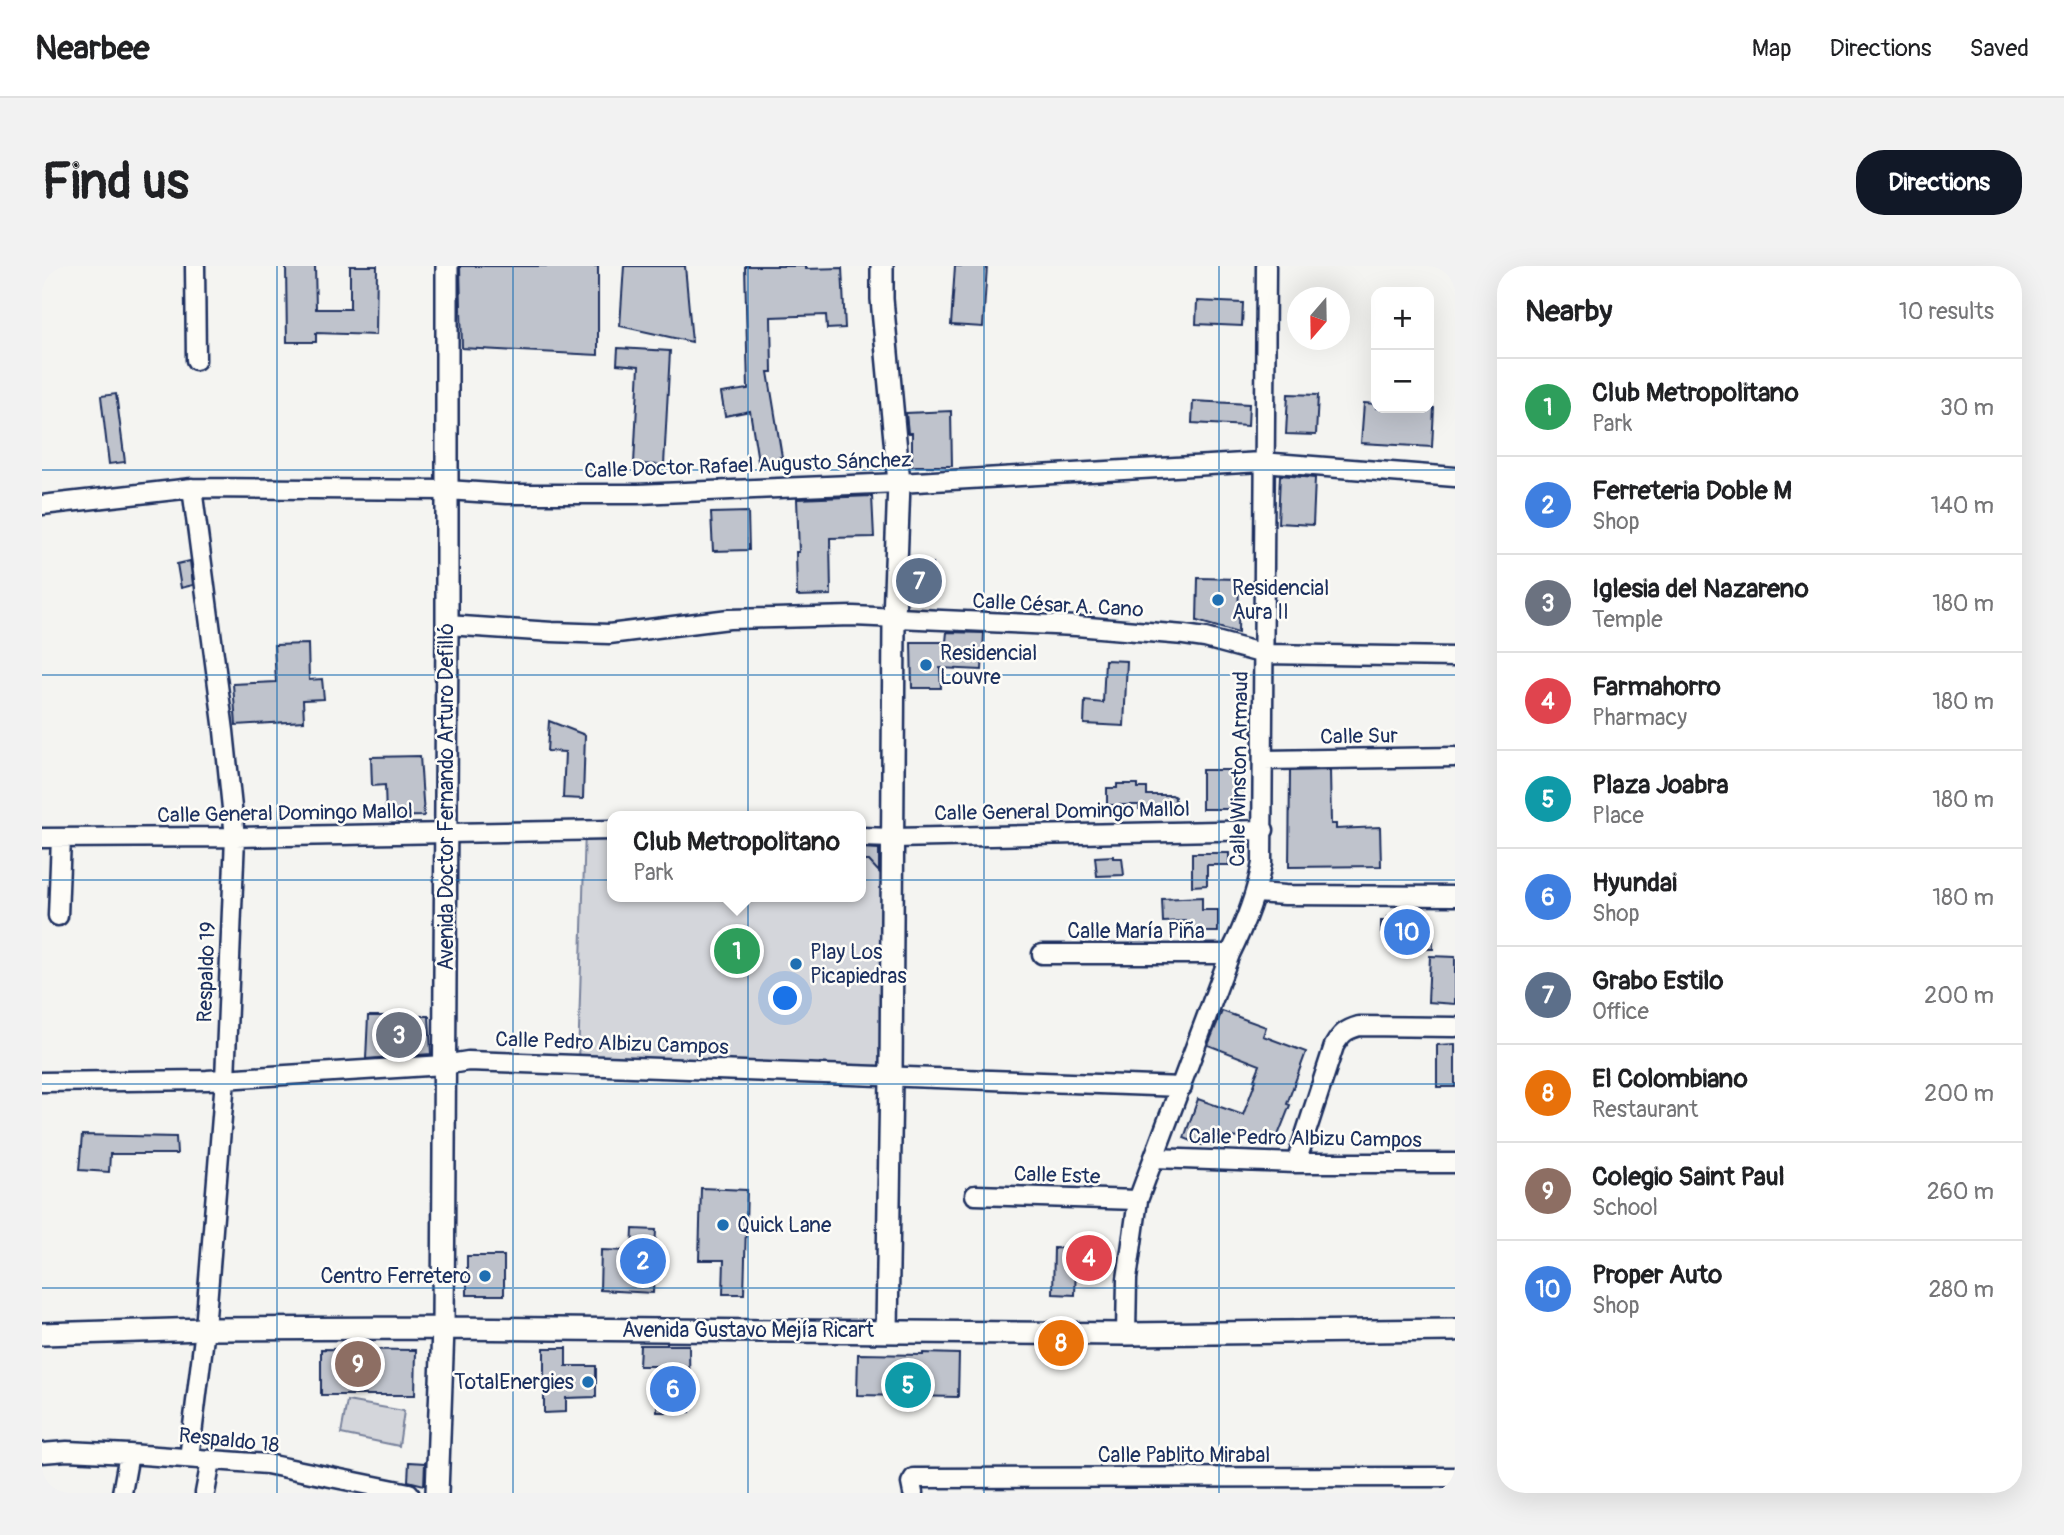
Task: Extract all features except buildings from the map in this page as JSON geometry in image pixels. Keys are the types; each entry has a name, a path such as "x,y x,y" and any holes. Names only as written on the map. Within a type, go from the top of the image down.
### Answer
{"street":[{"path":"195,266 196,360"},
{"name":"Avenida Doctor Fernando Arturo Defilló","path":"437,1493 443,1328 447,266"},
{"path":"882,266 882,299 899,483 894,619 887,1331"},
{"name":"Calle Winston Armaud","path":"1126,1334 1128,1279 1138,1199 1230,954 1245,923 1256,892 1262,863 1266,266"},
{"name":"Calle Doctor Rafael Augusto Sánchez","path":"42,505 192,488 638,494 1265,463 1455,477"},
{"name":"Respaldo 19","path":"189,1458 205,1329 225,1079 235,837 192,488"},
{"name":"Calle César A. Cano","path":"447,625 609,634 729,619 853,616 1076,626 1184,635 1264,654 1455,657"},
{"name":"Calle Sur","path":"1264,760 1455,757"},
{"name":"Calle General Domingo Mallol","path":"42,838 607,830"},
{"name":"Calle General Domingo Mallol","path":"866,837 1264,830"},
{"path":"58,916 61,838"},
{"path":"1256,892 1285,895 1455,896"},
{"name":"Calle María Piña","path":"1042,954 1230,954"},
{"path":"1296,1163 1334,1046 1341,1034 1359,1026 1455,1027"},
{"name":"Calle Pedro Albizu Campos","path":"42,1082 225,1079 444,1065 468,1061 1182,1087"},
{"name":"Calle Pedro Albizu Campos","path":"1154,1158 1296,1163 1455,1163"},
{"name":"Calle Este","path":"975,1195 1138,1199"},
{"name":"Avenida Gustavo Mejía Ricart","path":"42,1335 205,1329 443,1328 1126,1334 1455,1330"},
{"name":"Respaldo 18","path":"42,1453 67,1451 129,1454 267,1464 409,1493"},
{"path":"122,1493 129,1454"},
{"path":"205,1493 211,1461"},
{"name":"Calle Pablito Mirabal","path":"913,1486 1402,1485 1455,1477"}],"shaded area":[{"path":"585,829 607,830 607,902 866,902 866,837 893,838 891,1077 578,1063"},
{"path":"347,1401 404,1411 399,1446 341,1434"}],"place":[{"name":"Grabo Estilo","path":"919,581"},
{"name":"Residencial Aura II","path":"1218,600"},
{"name":"Residencial Louvre","path":"926,665"},
{"name":"Proper Auto","path":"1407,932"},
{"name":"Club Metropolitano","path":"737,951"},
{"name":"Play Los Picapiedras","path":"796,964"},
{"name":"Iglesia del Nazareno","path":"399,1035"},
{"name":"Quick Lane","path":"723,1225"},
{"name":"Farmahorro","path":"1089,1258"},
{"name":"Ferreteria Doble M","path":"643,1261"},
{"name":"Centro Ferretero","path":"485,1276"},
{"name":"El Colombiano","path":"1061,1343"},
{"name":"Colegio Saint Paul","path":"358,1364"},
{"name":"TotalEnergies","path":"588,1382"},
{"name":"Plaza Joabra","path":"908,1385"},
{"name":"Hyundai","path":"673,1389"}]}
